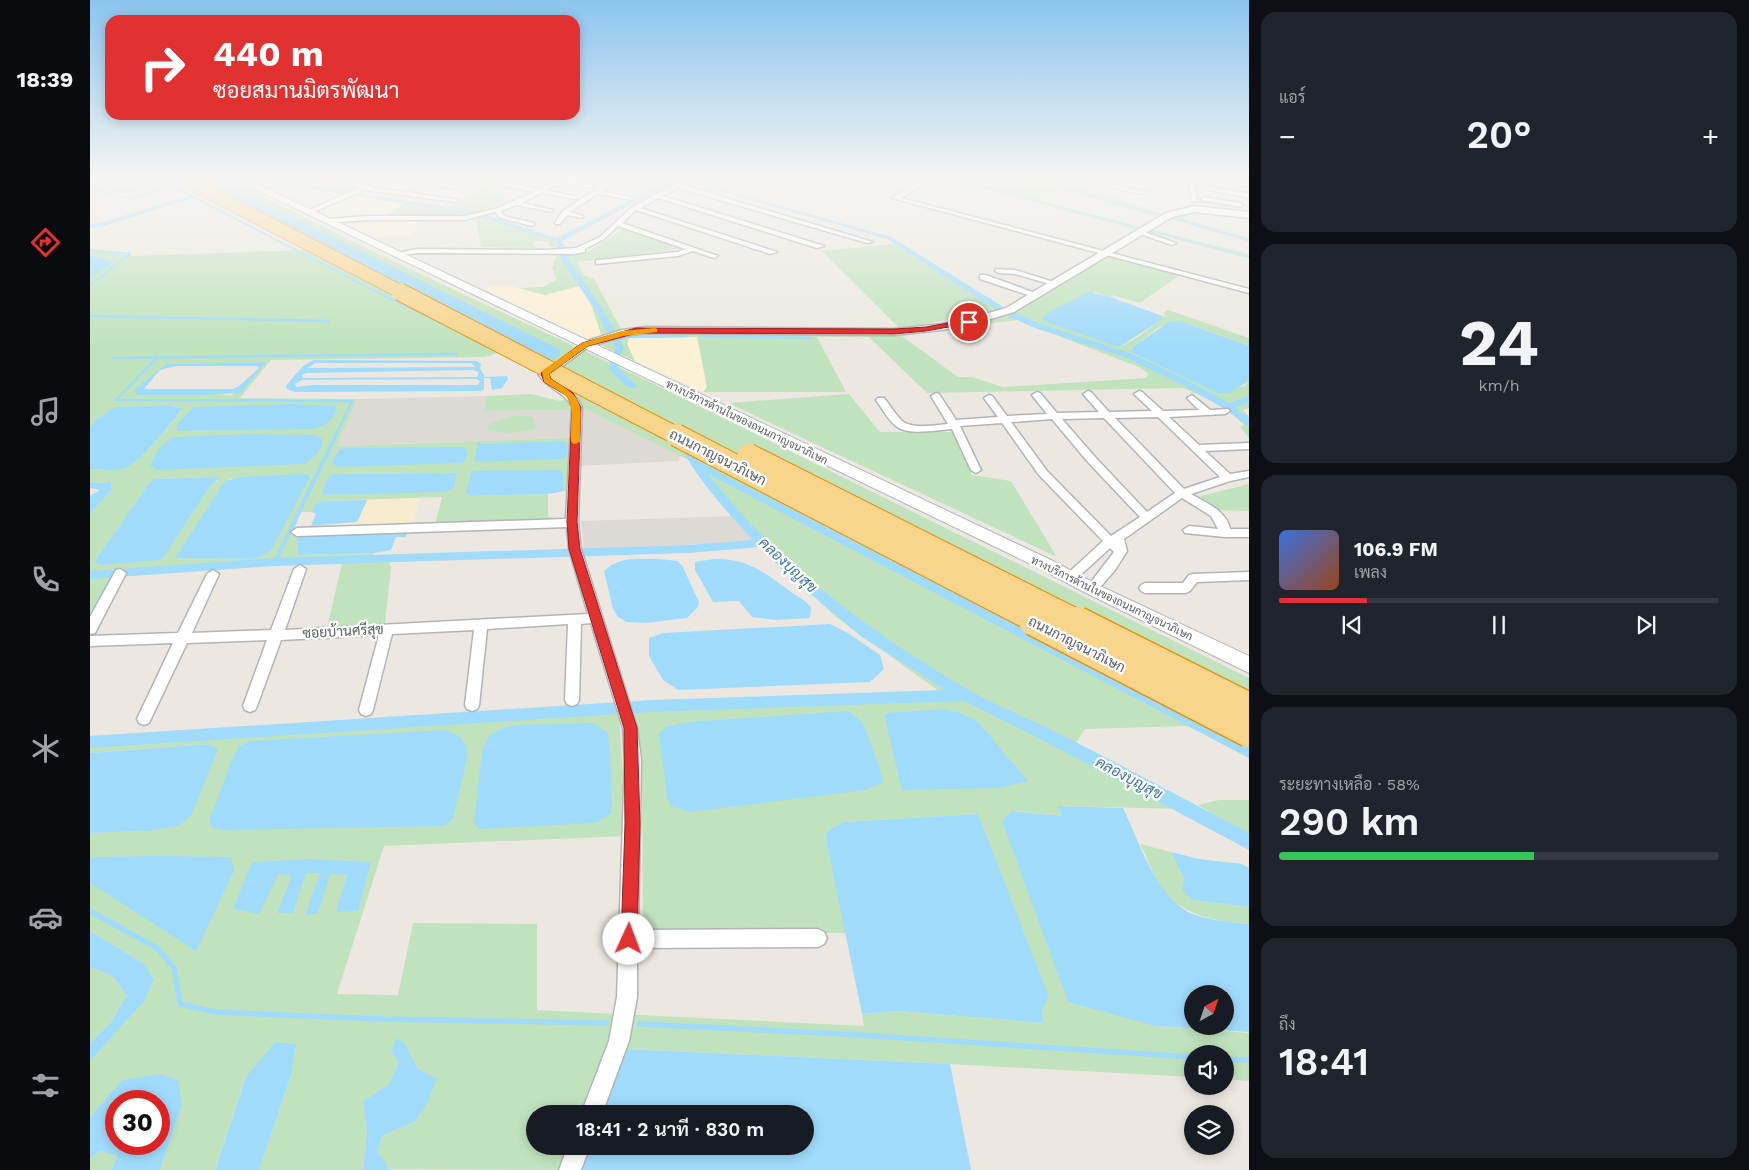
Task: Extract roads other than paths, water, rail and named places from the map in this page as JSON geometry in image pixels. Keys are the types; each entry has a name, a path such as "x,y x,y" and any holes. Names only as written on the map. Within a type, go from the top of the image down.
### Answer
{"highway":[{"name":"ถนนกาญจนาภิเษก","path":"292,236 1249,733"},
{"name":"ถนนกาญจนาภิเษก","path":"316,236 1249,707"}],"main road":[{"name":"ทางบริการด้านในของถนนกาญจนาภิเษก","path":"359,236 1071,577 1249,665"}],"street":[{"path":"397,254 417,251 573,251 582,250 605,236"},
{"path":"654,236 714,256"},
{"path":"721,236 772,252"},
{"path":"787,236 820,246"},
{"path":"848,236 869,242"},
{"path":"1035,236 1249,292"},
{"path":"594,1105 619,1040 627,997 633,824 630,728 576,552 572,522 577,407 570,395 547,380 544,375 591,347 622,333 646,330 894,332 942,327 999,314 1010,310 1134,236"},
{"path":"1155,236 1172,243"},
{"path":"599,262 678,254 692,248"},
{"path":"999,271 1015,272 1053,283"},
{"path":"983,277 1034,294"},
{"path":"1088,394 1182,493 1201,503 1218,518 1225,528 1225,533"},
{"path":"1139,394 1228,478"},
{"path":"1037,395 1091,459 1146,517"},
{"path":"936,396 954,425 976,470"},
{"path":"989,398 1043,472 1089,522 1114,539 1121,551 1111,567 1092,589"},
{"path":"1192,398 1208,413"},
{"path":"882,400 899,424 913,428 1055,416 1105,414 1162,415 1226,411"},
{"path":"1195,448 1249,446"},
{"path":"1071,577 1114,539 1182,493 1228,478 1249,474"},
{"path":"297,532 572,522"},
{"path":"1189,530 1249,533"},
{"path":"250,706 300,569"},
{"path":"90,629 120,573"},
{"path":"144,719 213,574"},
{"path":"1146,588 1186,588 1193,578 1249,576"},
{"name":"ซอยบ้านศรีสุข","path":"90,640 277,634 596,618"},
{"path":"572,700 575,619"},
{"path":"472,704 481,624"},
{"path":"366,710 387,629"},
{"path":"629,939 818,938"},
{"path":"570,1170 576,1155"}],"water":[{"path":"294,236 329,236 561,350 559,356 550,362"},
{"path":"90,255 111,261 112,264 90,278"},
{"path":"1088,292 1110,297 1160,315 1163,319 1119,347 1043,321 1043,317 1046,314"},
{"path":"1170,321 1182,322 1249,346 1249,381 1229,393 1217,393 1131,352 1133,347"},
{"path":"314,360 477,361 481,364 480,368 485,377 507,376 508,379 502,388 492,390 490,378 484,378 484,389 481,391 295,392 287,389 286,386 295,375","holes":["315,363 471,363 476,367 308,368","473,370 479,372 477,377 303,378 302,375 306,373","476,379 480,381 478,385 314,385 296,387 295,384 302,380"]},
{"path":"266,362 241,393 140,395 135,393 134,390 166,364","holes":["176,366 256,366 259,368 233,389 144,389 160,370"]},
{"path":"293,404 336,406 336,411 329,422 313,429 177,431 177,424 194,407"},
{"path":"168,405 182,408 140,458 126,468 117,470 90,469 90,428 96,420 115,407"},
{"path":"248,434 315,435 322,439 322,443 317,453 305,464 155,470 150,465 163,445 175,437"},
{"path":"565,441 567,450 564,459 474,462 479,446 476,444 479,442 484,444"},
{"path":"462,447 467,450 467,457 462,463 339,467 334,465 332,461 339,450 345,448"},
{"path":"560,470 563,474 564,491 548,494 470,496 466,493 471,473 475,471"},
{"path":"457,473 454,488 446,492 327,495 322,493 328,477 333,474"},
{"path":"306,474 310,477 271,550 260,557 251,559 175,558 225,481 240,477"},
{"path":"219,478 211,485 160,560 101,565 94,562 150,482 155,479"},
{"path":"111,482 112,489 90,514 90,496 100,490 90,488 90,483"},
{"path":"367,500 357,522 311,526 316,514 312,512 315,504 323,501"},
{"path":"408,529 406,537 396,537 391,550 374,553 298,555 297,540 303,534"},
{"path":"660,559 677,561 682,565 699,602 698,607 687,618 646,623 627,622 618,617 613,609 604,571 610,566 623,561"},
{"path":"714,559 742,562 763,572 805,601 811,607 810,618 775,620 752,617 739,601 713,602 695,570 695,562"},
{"path":"830,624 848,633 880,655 884,669 870,682 678,690 663,680 649,656 649,638 663,633"},
{"path":"946,709 963,714 978,722 1028,781 999,788 902,790 884,715 889,713"},
{"path":"849,711 863,723 879,766 883,783 866,790 689,812 673,807 667,799 659,734 665,727 688,722"},
{"path":"593,723 607,732 610,750 612,813 596,823 480,829 474,824 482,750 489,736 500,729 516,725"},
{"path":"446,730 459,736 466,744 467,759 453,818 445,826 222,830 212,827 209,821 233,757 240,746 251,741"},
{"path":"209,744 218,750 192,814 179,826 148,831 90,833 90,753"},
{"path":"1058,806 1123,808 1148,864 1164,890 1174,901 1185,910 1198,916 1225,922 1249,924 1249,1032 1234,1031 1234,985 1184,985 1184,1028 1155,1026 1068,1002 1002,821 1012,811 1062,816"},
{"path":"978,814 1049,997 1042,1009 1044,1023 899,1011 862,1014 825,835 829,830 843,822"},
{"path":"1171,852 1199,859 1242,864 1249,868 1249,907 1193,900 1182,890 1184,880"},
{"path":"98,857 231,857 234,871 196,951 90,883 90,859"},
{"path":"310,859 371,862 358,911 336,912 347,875 330,874 318,913 305,916 320,873 306,873 293,913 277,913 292,876 278,874 259,914 233,909 252,862"},
{"path":"90,931 143,963 154,979 143,1003 90,1061 90,1043 111,1022 127,995 112,976 90,967"},
{"path":"396,1038 405,1043 418,1069 437,1079 426,1106 414,1122 382,1136 378,1152 389,1169 392,1170 363,1170 367,1133 363,1101 389,1084 399,1061 391,1052"},
{"path":"275,1042 296,1044 291,1076 259,1170 215,1170 246,1077"},
{"path":"625,1049 950,1064 971,1170 580,1170 586,1155 814,1155 814,1105 604,1105"},
{"path":"160,1074 178,1080 182,1106 170,1141 170,1090 113,1090 122,1080"},
{"path":"105,1100 105,1152 100,1151 90,1158 90,1117"},
{"path":"114,1155 165,1155 160,1170 112,1170 117,1156"}],"waterway":[{"path":"268,236 378,292"},
{"path":"544,236 558,240"},
{"name":"คลองบุญสุข","path":"558,240 567,236"},
{"path":"881,236 889,238 1002,310 1038,326 1127,355 1180,380 1228,407"},
{"path":"1168,236 1249,257"},
{"path":"1234,236 1249,240"},
{"name":"คลองบุญสุข","path":"558,240 566,261 598,308 620,348 614,361 614,370 632,386"},
{"path":"90,250 130,254 90,285"},
{"path":"378,292 460,332"},
{"path":"90,316 329,321"},
{"path":"616,341 627,337 686,336"},
{"path":"699,336 812,338"},
{"path":"113,358 457,354"},
{"path":"156,359 116,400 352,401 335,437"},
{"path":"1228,407 1249,399"},
{"path":"1228,407 1244,418 1249,424"},
{"path":"275,562 336,435"},
{"name":"คลองบุญสุข","path":"682,440 693,462 720,497 784,565 867,633 965,695"},
{"path":"697,464 1249,751"},
{"path":"90,575 275,562 688,549 763,543"},
{"path":"90,742 652,706 965,695"},
{"name":"คลองบุญสุข","path":"965,695 1049,736 1249,842"},
{"path":"90,911 157,948 174,968 180,1004 215,1012 382,1019 606,1023"},
{"path":"639,1024 843,1034 1184,1056"},
{"path":"1234,1059 1249,1060"}]}
